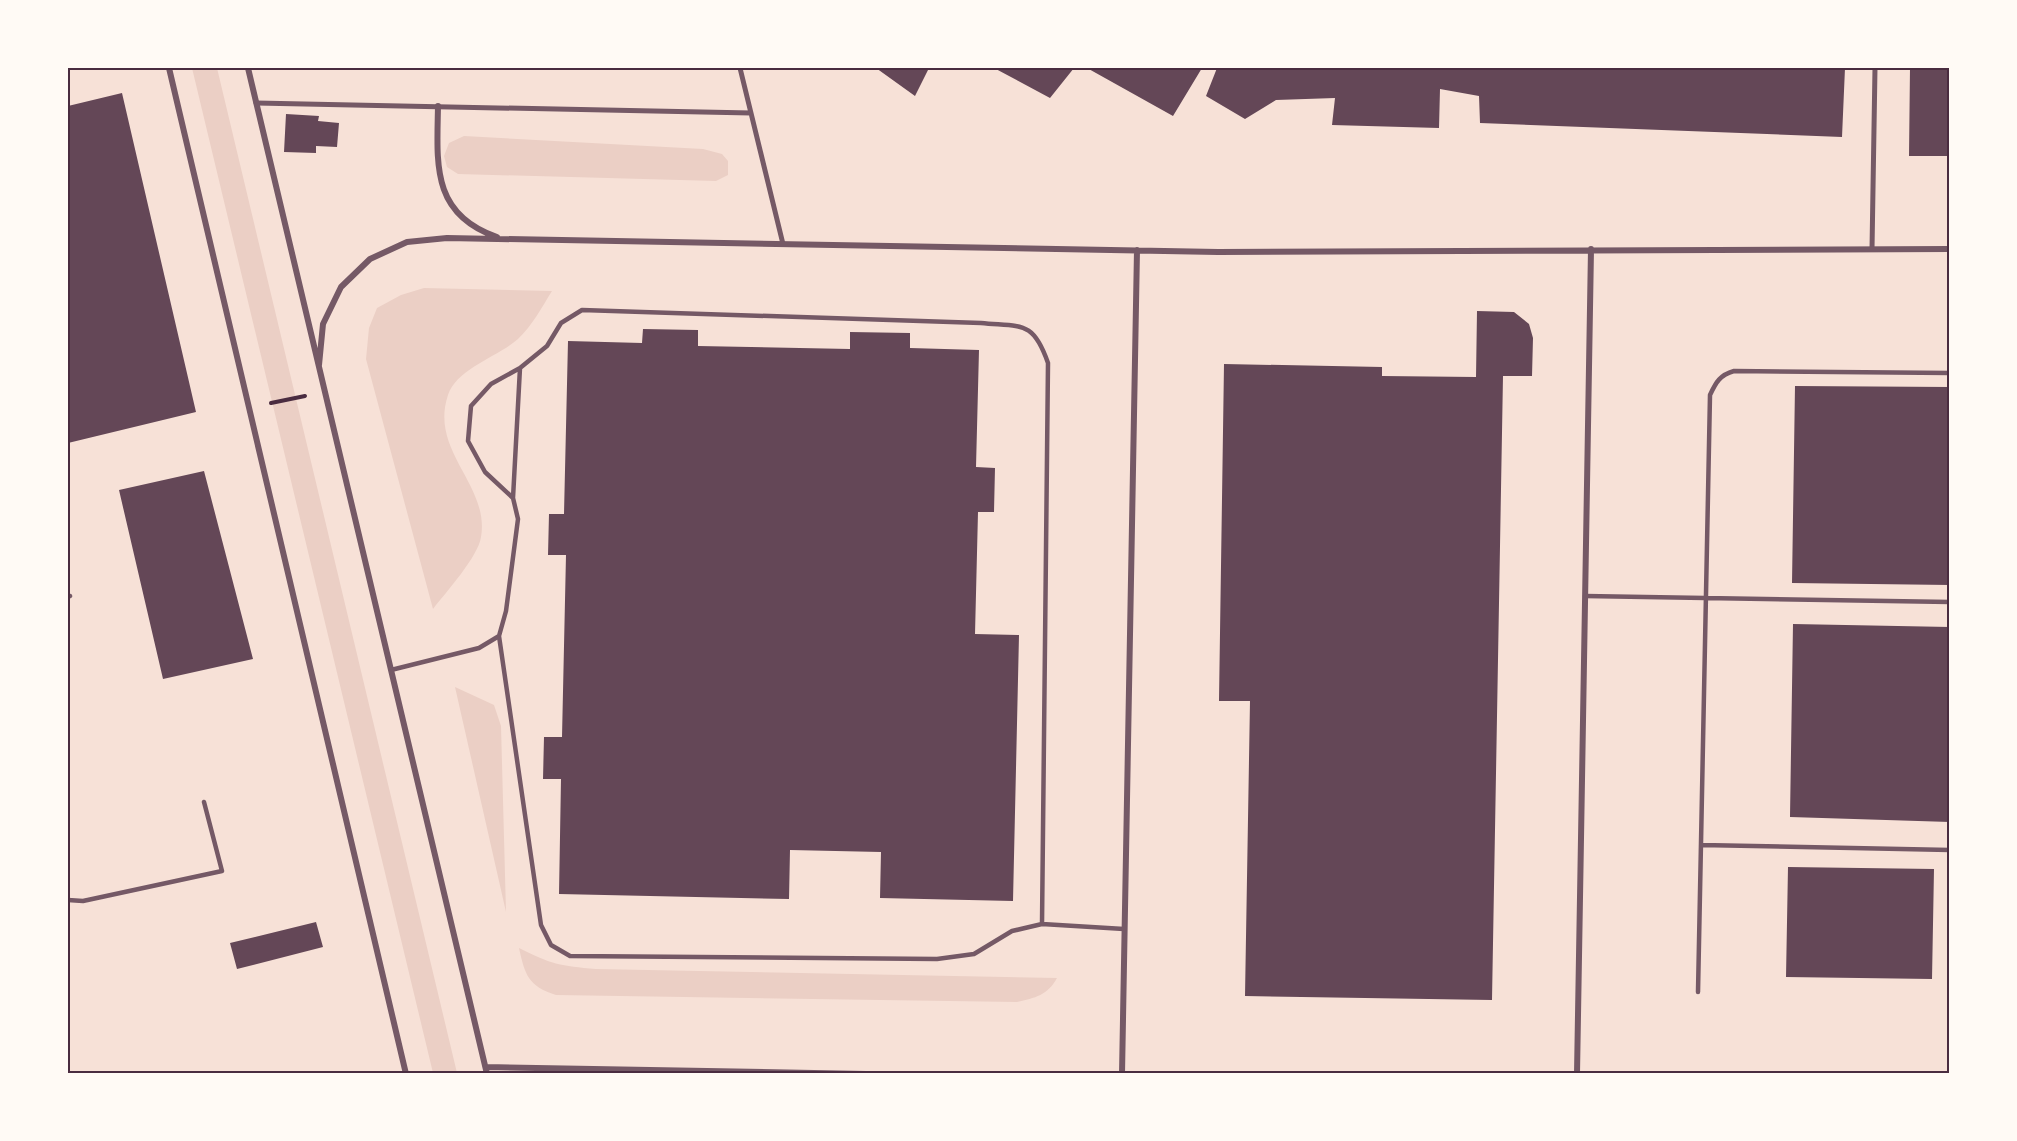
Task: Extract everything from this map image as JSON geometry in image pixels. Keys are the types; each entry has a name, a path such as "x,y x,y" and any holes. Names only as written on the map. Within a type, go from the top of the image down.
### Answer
{"street":[{"path":"169,68 406,1074"},
{"path":"248,68 486,1070 866,1074"},
{"path":"740,68 783,244"},
{"path":"1872,249 1875,68"},
{"path":"256,103 751,113"},
{"path":"438,106 437,165 444,192 459,215 465,220 479,231 503,239"},
{"path":"319,365 323,324 341,287 370,259 407,242 447,238 1229,252 1950,249"},
{"path":"1576,1074 1591,249"},
{"path":"1122,1074 1137,250"}],"lane":[{"path":"513,498 485,472 468,441 471,406 491,384 520,368 547,346 561,323 582,310 981,322 1026,327 1041,341 1048,363 1042,924"},
{"path":"520,368 513,498 518,519 506,611 499,636 541,926 551,945 570,956 937,959 974,954 1012,931 1042,924 1124,929"},
{"path":"1698,992 1710,395 1723,374 1734,371 1950,373"},
{"path":"1585,596 1950,602"},
{"path":"391,670 479,648 499,636"},
{"path":"68,900 83,901 222,871 204,802"},
{"path":"1701,844 1950,850"}],"path":[{"path":"250,408 325,392"}],"shaded area":[{"path":"192,68 217,68 457,1073 433,1073"},
{"path":"464,136 703,149 722,154 728,161 728,175 716,181 458,174 447,167 444,156 449,143"},
{"path":"424,288 552,291 518,339 460,377 448,395 444,415 446,434 477,501 481,518 481,537 468,564 433,609 366,359 369,328 377,308 401,295"},
{"path":"455,687 494,705 501,726 506,912"},
{"path":"519,948 556,963 596,969 1057,978 1040,995 1017,1002 556,995 539,988 529,978"}],"building":[{"path":"876,68 929,68 915,96"},
{"path":"994,68 1074,68 1050,98"},
{"path":"1087,68 1202,68 1173,116"},
{"path":"1217,68 1845,68 1842,137 1480,123 1479,96 1440,89 1439,128 1332,125 1335,98 1276,100 1245,119 1206,96"},
{"path":"1910,68 1950,68 1950,156 1909,156"},
{"path":"122,93 196,412 68,443 68,106"},
{"path":"286,114 319,116 318,121 339,123 337,147 316,146 316,153 284,152"},
{"path":"1477,311 1514,312 1529,324 1533,338 1532,376 1503,376 1492,1000 1245,996 1250,701 1219,701 1224,364 1382,367 1382,376 1476,377"},
{"path":"643,329 698,330 698,346 850,349 850,332 910,333 910,348 979,350 976,467 995,468 994,512 978,512 975,634 1019,635 1013,901 880,898 881,852 790,850 789,899 559,894 561,779 543,779 544,737 562,737 566,555 548,555 549,514 564,514 568,341 642,343"},
{"path":"1795,386 1950,387 1950,585 1792,583"},
{"path":"204,471 253,659 163,679 119,490"},
{"path":"1793,624 1950,627 1950,822 1790,817"},
{"path":"1788,867 1934,869 1932,979 1786,977"},
{"path":"316,922 323,947 237,969 230,943"}]}
